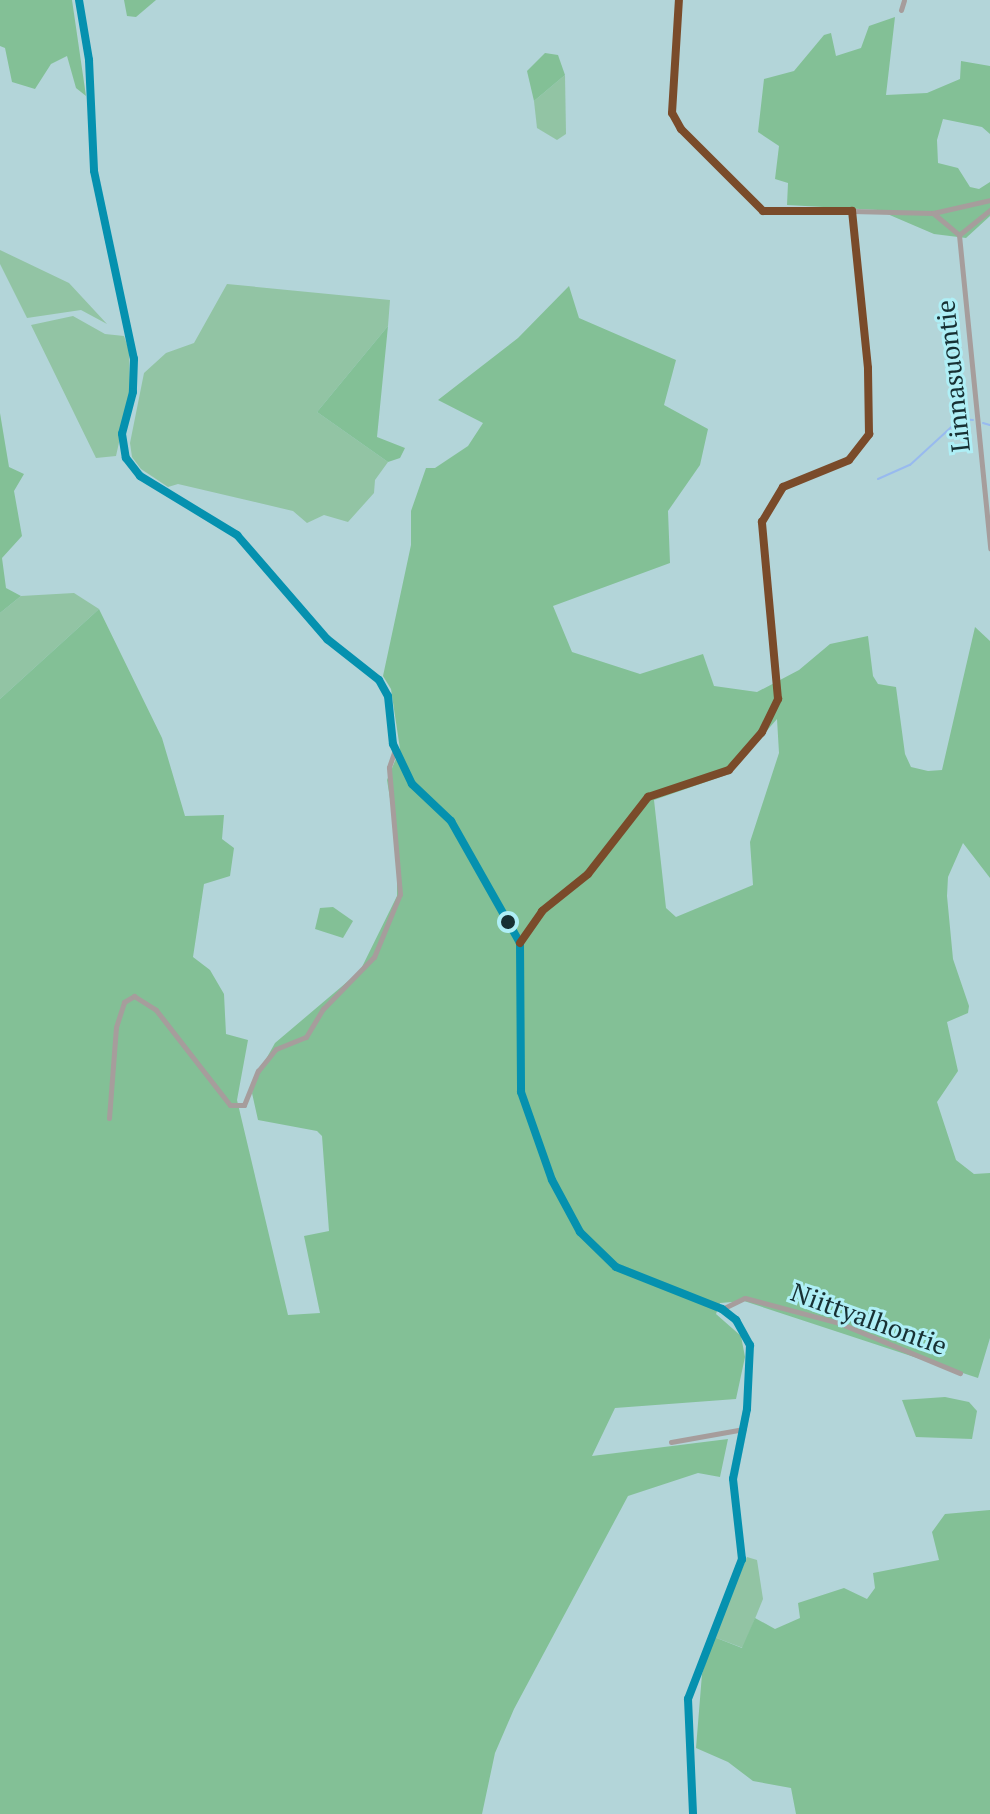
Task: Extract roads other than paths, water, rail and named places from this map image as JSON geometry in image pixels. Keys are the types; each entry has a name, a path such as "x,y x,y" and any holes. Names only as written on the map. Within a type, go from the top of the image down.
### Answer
{"street":[{"path":"79,0 89,60 94,171 134,359 133,392 122,434 126,458 140,476 237,535 327,639 379,680 388,696 395,750 412,784 451,821 520,943 518,1050 521,1092 552,1180 595,1251 634,1277 722,1309 736,1320 750,1345 744,1429 733,1488 742,1559 688,1699 693,1814"},
{"path":"679,0 672,113 681,129 763,211 933,213 990,200"},
{"path":"901,10 904,0"},
{"path":"933,213 959,235 990,210"},
{"path":"520,943 542,911 588,874 648,797 729,770 775,710 762,522 783,487 849,460 869,434 868,368 852,211"},
{"name":"Linnasuontie","path":"959,235 990,548"},
{"path":"109,1118 116,1027 124,1002 134,996 156,1010 230,1105 244,1105 258,1071 276,1049 306,1037 323,1009 374,957 400,894 389,767 395,750"},
{"name":"Niittyalhontie","path":"722,1309 737,1298 839,1323 960,1373"},
{"path":"671,1442 744,1429"}],"waterway":[{"path":"878,479 910,465 960,419 973,420"},
{"path":"983,423 990,425"}]}
